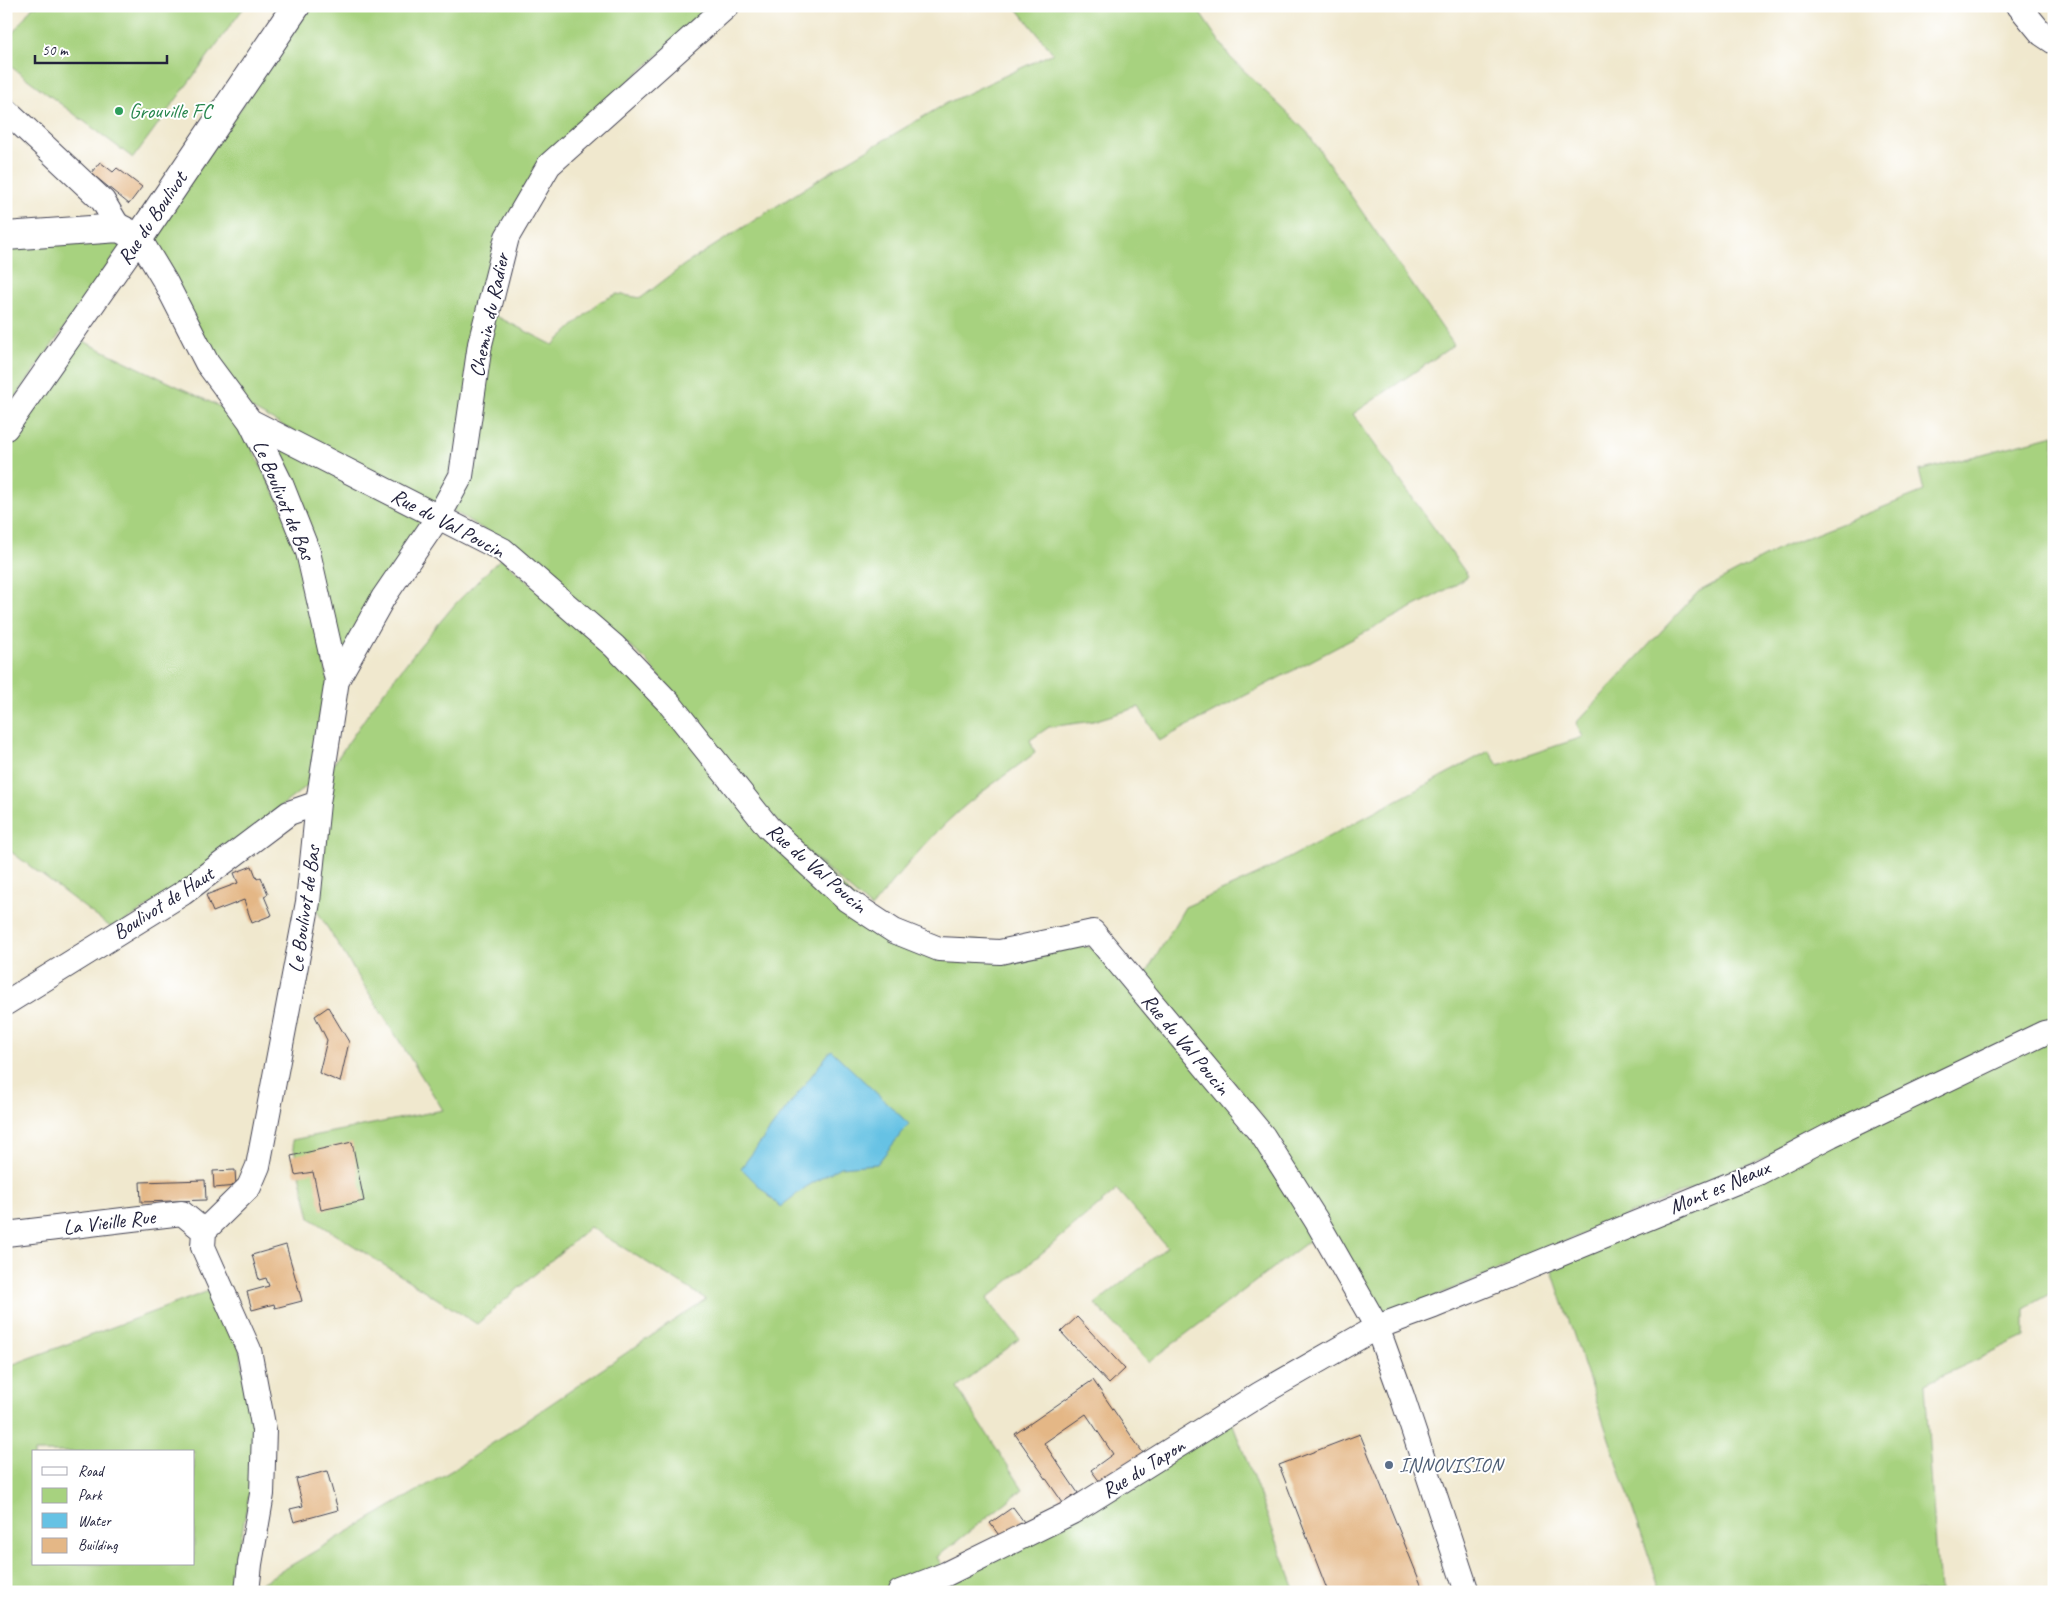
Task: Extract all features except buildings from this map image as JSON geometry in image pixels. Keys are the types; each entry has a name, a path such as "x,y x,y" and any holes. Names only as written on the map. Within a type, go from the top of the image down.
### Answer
{"main road":[{"name":"Rue du Boulivot","path":"129,233 296,6"},
{"path":"6,236 129,233"}],"street":[{"name":"Chemin du Radier","path":"337,680 383,598 440,516 461,476 480,344 506,237 549,165 727,6"},
{"path":"2019,6 2042,34 2054,42"},
{"name":"Le Boulivot de Bas","path":"6,110 103,202 129,233 166,284 207,363 250,421 288,502 308,552 337,680 318,803 308,902 258,1166 249,1187 204,1231"},
{"name":"Rue du Boulivot","path":"6,428 129,233"},
{"name":"Rue du Val Poucin","path":"250,421 440,516 503,550 614,646 670,704 768,827 847,900 894,931 939,949 1000,952 1093,932 1263,1136 1316,1220 1377,1327"},
{"name":"Boulivot de Haut","path":"6,1003 183,893 289,813 318,803"},
{"name":"Mont es Neaux","path":"1377,1327 1434,1306 1758,1173 1831,1135 2044,1033 2054,1031"},
{"name":"La Vieille Rue","path":"6,1234 182,1213 204,1231"},
{"path":"204,1231 203,1247 249,1350 264,1430 262,1494 247,1592"},
{"path":"1377,1327 1467,1592"},
{"name":"Rue du Tapon","path":"900,1592 946,1574 1072,1512 1260,1394 1377,1327"}],"green space":[{"name":"Grouville FC","path":"33,6 245,6 133,158 6,63 6,42"},
{"path":"311,6 713,6 543,158 498,242 454,467 436,507 250,408 206,343 151,239"},
{"path":"1015,6 1195,6 1230,57 1307,132 1454,345 1353,414 1468,576 1457,584 1159,741 1139,707 1093,721 1049,727 1030,740 1035,753 979,794 948,821 918,852 871,908 778,825 647,661 515,548 453,511 492,314 553,345 599,302 617,294 641,298 684,265 843,164 947,103 1053,53"},
{"path":"117,238 123,244 6,411 6,244"},
{"path":"79,339 235,414 301,546 328,681 317,778 178,887 113,929 6,848 6,444"},
{"path":"2054,435 2054,1025 1807,1140 1383,1318 1260,1113 1144,977 1185,907 1257,875 1489,751 1498,765 1583,737 1576,723 1698,592 1783,547 1924,491 1919,471"},
{"path":"265,437 432,518 340,667"},
{"path":"501,558 615,658 895,939 1079,943 1093,949 1235,1113 1317,1235 1149,1362 1095,1304 1167,1247 1117,1190 987,1299 1019,1339 957,1388 1023,1489 937,1557 943,1568 883,1592 256,1592 256,1586 456,1468 706,1299 590,1227 477,1324 310,1218 292,1140 443,1110 315,908 332,766 379,698 419,647 456,603"},
{"path":"2054,1036 2054,1292 2025,1308 2025,1337 1925,1384 1939,1592 1661,1592 1550,1265"},
{"path":"214,1289 239,1347 254,1423 252,1479 236,1564 234,1592 6,1592 6,1367"},
{"path":"1231,1419 1296,1592 915,1592"}],"water":[{"path":"831,1050 909,1124 877,1164 840,1167 806,1187 780,1207 741,1168"}],"place":[{"name":"Grouville FC","path":"119,111"},
{"name":"INNOVISION","path":"1389,1465"}]}
